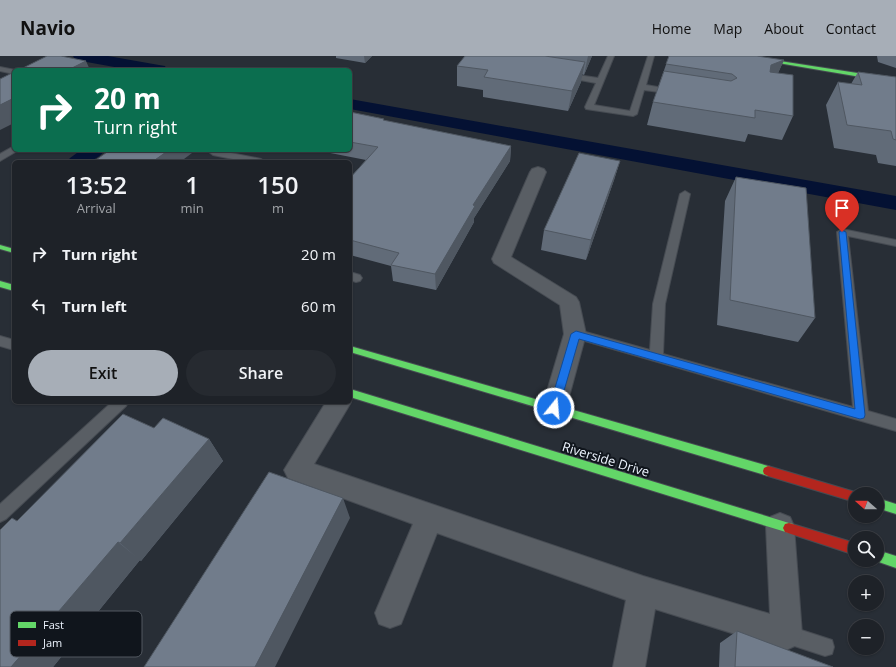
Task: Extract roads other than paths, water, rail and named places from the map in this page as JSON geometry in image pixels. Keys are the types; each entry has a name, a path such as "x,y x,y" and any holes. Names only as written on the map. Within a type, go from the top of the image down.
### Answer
{"street":[{"path":"739,56 896,80"},
{"path":"538,172 501,259 569,302 576,334 554,408"},
{"path":"0,247 12,250"},
{"path":"0,284 12,287"},
{"path":"352,350 848,495"},
{"name":"Riverside Drive","path":"352,394 848,547"},
{"path":"338,404 297,470 643,591 786,634 780,526"},
{"path":"884,505 896,509"},
{"path":"390,613 430,517"},
{"path":"884,558 896,562"},
{"path":"629,667 643,591"}],"lane":[{"path":"611,56 589,107 633,114 651,56"},
{"path":"0,70 12,75"},
{"path":"557,74 600,81"},
{"path":"641,87 686,94"},
{"path":"0,158 12,150"},
{"path":"213,152 251,160"},
{"path":"656,356 659,304 686,194"},
{"path":"860,415 842,232 896,243"},
{"path":"576,334 896,425"},
{"path":"0,340 12,344"},
{"path":"0,514 119,404"},
{"path":"786,634 825,647"}],"waterway":[{"path":"81,56 148,68"},
{"path":"352,104 896,203"},
{"path":"80,160 92,152"}]}
